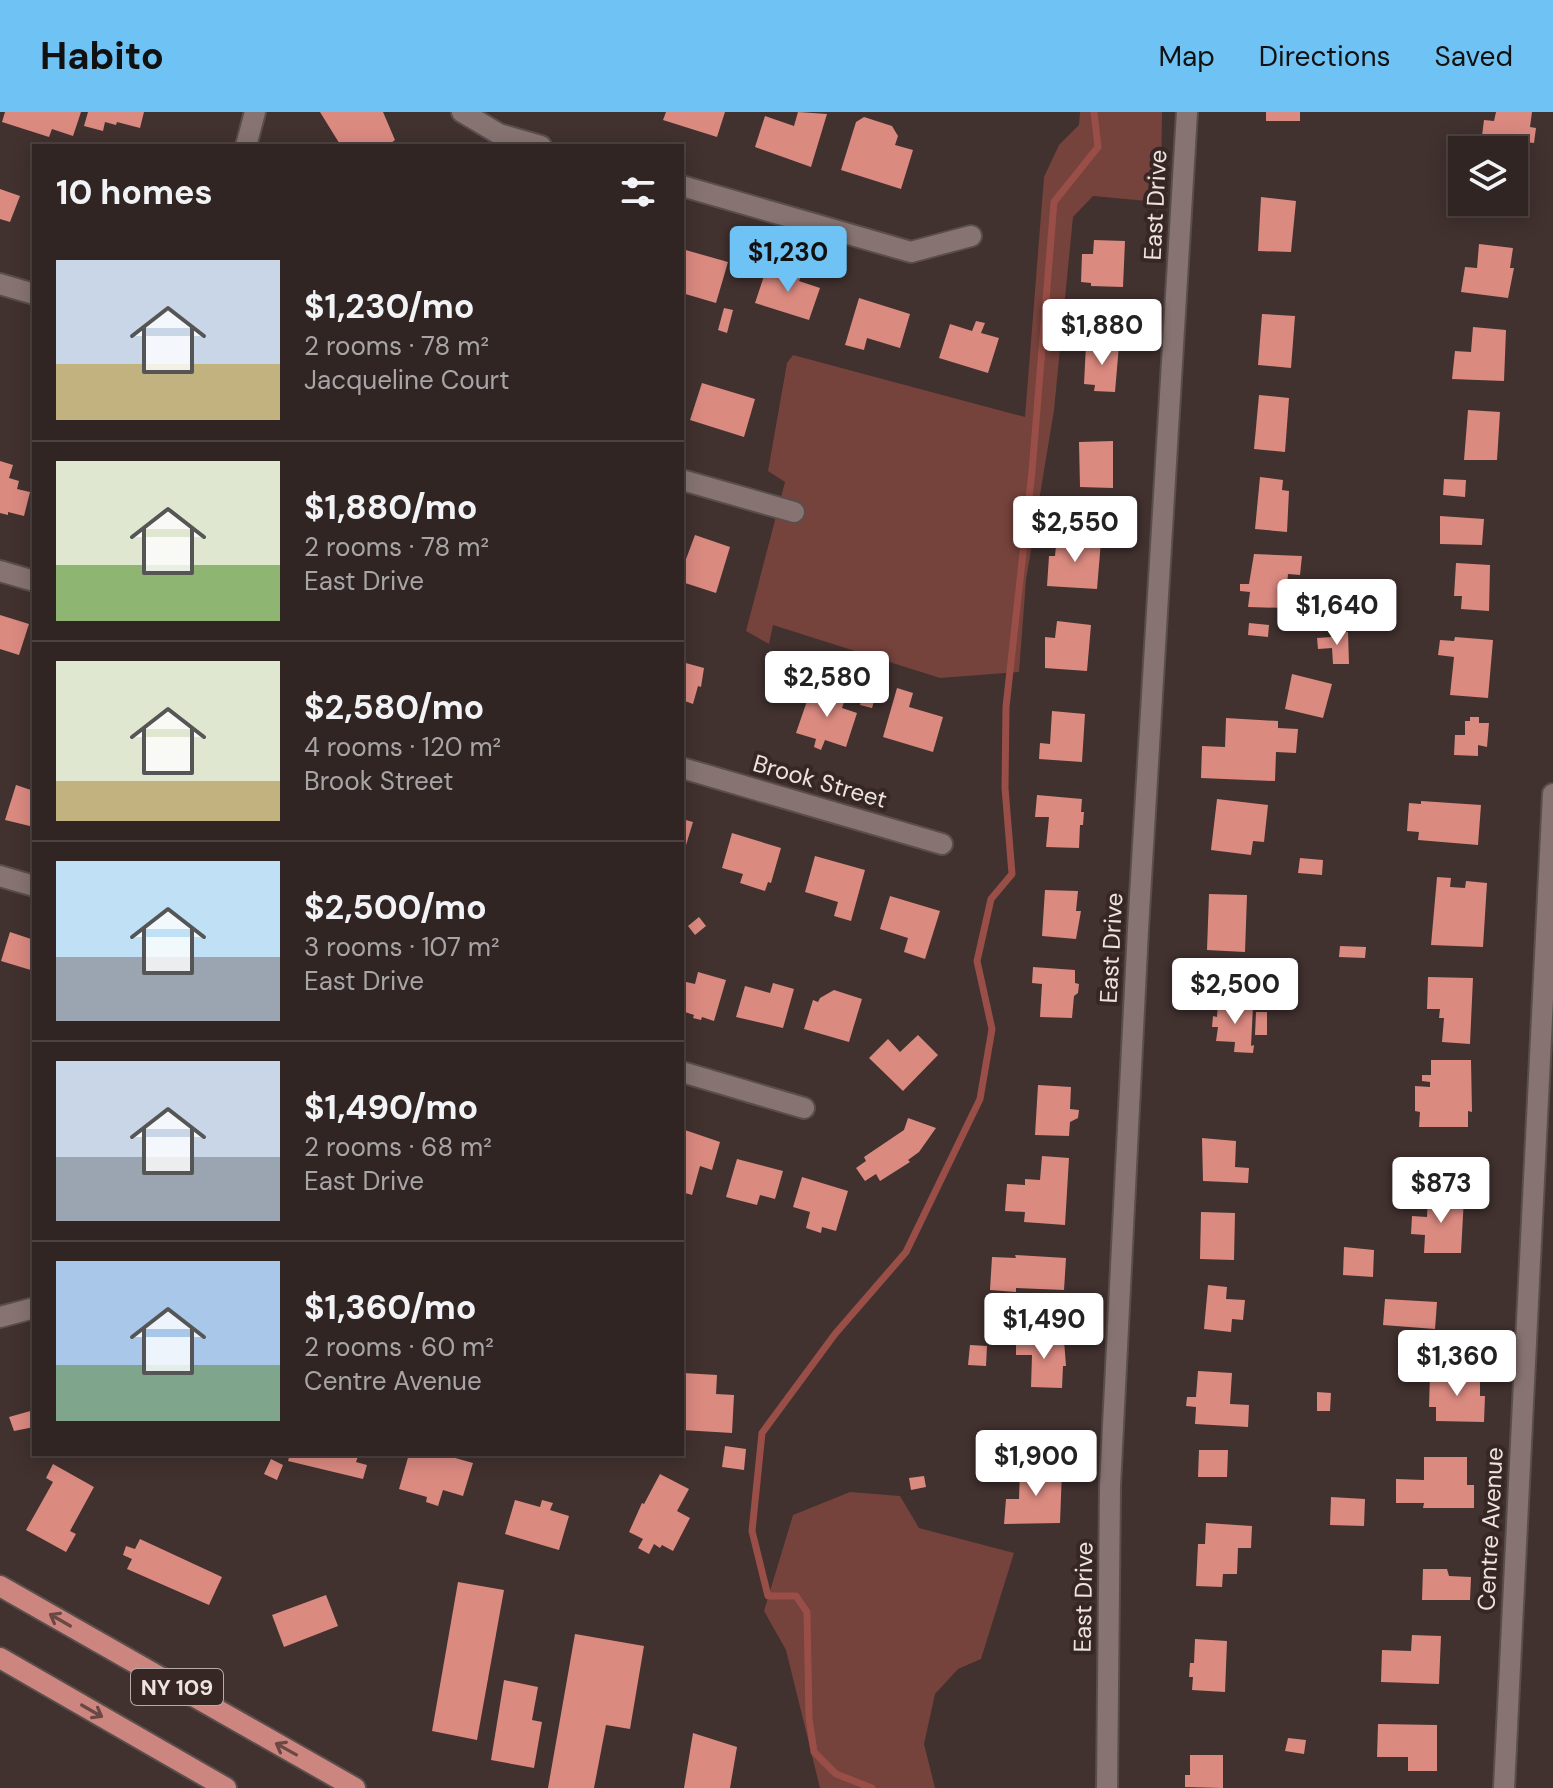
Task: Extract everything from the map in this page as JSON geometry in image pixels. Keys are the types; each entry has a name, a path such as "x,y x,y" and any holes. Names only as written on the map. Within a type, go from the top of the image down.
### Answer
{"main road":[{"name":"NY 109","path":"0,1586 355,1788"},
{"name":"NY 109","path":"0,1658 226,1788"}],"street":[{"path":"247,144 255,112"},
{"path":"462,112 499,134 534,144"},
{"name":"East Drive","path":"1107,1788 1112,1440 1138,913 1187,112"},
{"path":"684,187 911,252 971,236"},
{"path":"0,284 32,293"},
{"path":"684,481 794,512"},
{"path":"0,571 32,580"},
{"name":"Brook Street","path":"684,769 942,844"},
{"name":"Centre Avenue","path":"1504,1788 1553,794"},
{"path":"0,876 32,885"},
{"path":"684,1073 804,1108"},
{"path":"0,1317 32,1309"}],"shaded area":[{"path":"1080,112 1162,112 1161,182 1147,201 1093,196 1073,217 1054,410 1026,580 1019,672 940,678 773,625 769,644 746,631 785,482 768,471 787,363 793,355 1025,417 1044,177 1059,145 1079,125"},
{"path":"850,1492 900,1496 919,1528 1014,1553 981,1659 958,1669 935,1694 924,1744 935,1788 820,1788 786,1650 764,1611 793,1515"}],"building":[{"path":"5,112 81,112 73,136 52,129 49,137 2,122"},
{"path":"88,112 144,112 140,128 105,122 103,131 84,126"},
{"path":"320,112 383,112 395,140 390,144 340,144"},
{"path":"666,112 725,112 717,137 663,120"},
{"path":"798,112 827,114 811,167 755,147 765,116 794,126"},
{"path":"1266,112 1300,112 1300,121 1266,121"},
{"path":"1496,112 1532,112 1530,127 1536,128 1534,143 1528,142 1528,136 1482,136 1484,120 1494,121"},
{"path":"864,117 892,126 898,136 895,145 913,150 901,189 841,170 856,122"},
{"path":"0,189 20,196 10,222 0,219"},
{"path":"1261,197 1296,201 1291,252 1258,251"},
{"path":"1094,240 1125,241 1123,287 1091,286 1091,283 1081,282 1082,254 1093,254"},
{"path":"1479,244 1513,248 1510,268 1514,268 1508,298 1461,292 1465,267 1477,268"},
{"path":"684,250 728,262 716,303 684,294"},
{"path":"790,269 802,273 799,281 820,288 809,320 755,303 766,270 786,277"},
{"path":"859,298 910,314 900,348 867,338 864,350 845,345"},
{"path":"724,308 733,310 727,333 718,330"},
{"path":"1262,314 1295,316 1291,368 1258,365"},
{"path":"976,321 985,323 981,333 999,338 988,373 939,358 950,324 972,331"},
{"path":"1473,327 1506,330 1504,381 1452,379 1455,351 1471,352"},
{"path":"1086,345 1119,345 1115,392 1094,391 1095,385 1084,384"},
{"path":"702,383 755,399 744,437 690,420"},
{"path":"1259,395 1289,398 1285,452 1254,449"},
{"path":"1468,410 1500,412 1497,460 1464,460"},
{"path":"1113,441 1113,488 1080,487 1079,442"},
{"path":"0,461 13,465 9,478 19,481 17,489 30,492 24,516 0,513"},
{"path":"1260,477 1283,480 1282,490 1289,491 1287,532 1255,529"},
{"path":"1444,479 1466,480 1465,497 1443,495"},
{"path":"1440,516 1484,519 1482,545 1440,544"},
{"path":"695,535 730,547 716,593 684,583 684,565"},
{"path":"1062,538 1101,541 1097,589 1047,586 1049,556 1055,556 1056,546 1061,546"},
{"path":"1254,554 1302,556 1300,575 1288,574 1285,608 1248,607 1250,592 1240,591 1240,584 1249,584"},
{"path":"1456,563 1490,565 1489,611 1461,609 1462,596 1454,596"},
{"path":"0,615 29,624 19,655 0,649"},
{"path":"1057,621 1091,625 1087,671 1045,668 1045,637 1055,638"},
{"path":"1249,623 1269,625 1268,637 1248,635"},
{"path":"1348,632 1349,664 1333,664 1332,648 1318,649 1317,638"},
{"path":"1455,637 1493,640 1488,698 1450,695 1454,657 1438,655 1440,640 1454,641"},
{"path":"684,663 704,668 701,687 698,686 693,704 684,701"},
{"path":"1292,674 1332,684 1323,718 1285,709"},
{"path":"821,685 847,694 842,708 857,713 846,747 825,740 821,750 814,747 816,739 796,733 808,698 816,701"},
{"path":"864,688 877,692 872,708 860,705"},
{"path":"897,688 913,693 909,707 943,717 933,752 883,737"},
{"path":"1052,711 1085,714 1082,762 1039,759 1040,743 1050,744"},
{"path":"1470,717 1479,717 1479,723 1489,723 1487,747 1478,745 1478,756 1454,755 1455,735 1465,735 1465,721 1470,721"},
{"path":"1226,718 1278,721 1278,728 1298,729 1296,753 1276,752 1275,781 1201,778 1202,746 1225,747"},
{"path":"16,785 32,790 32,827 5,820"},
{"path":"1037,795 1082,799 1081,812 1084,812 1079,848 1046,847 1049,817 1035,817"},
{"path":"1217,799 1268,805 1264,842 1253,841 1251,855 1211,850"},
{"path":"1421,801 1481,805 1478,845 1418,840 1419,832 1407,831 1409,803 1421,804"},
{"path":"684,820 693,822 684,852"},
{"path":"732,833 781,848 771,883 768,882 765,891 740,883 743,874 722,868"},
{"path":"815,856 865,870 851,921 834,916 838,902 805,892"},
{"path":"1300,858 1323,860 1322,875 1298,873"},
{"path":"1437,877 1451,878 1450,887 1465,888 1466,881 1487,883 1483,947 1431,945"},
{"path":"1045,890 1078,891 1076,911 1081,911 1076,939 1042,936"},
{"path":"1209,894 1247,895 1245,952 1207,950"},
{"path":"890,896 940,911 925,959 904,952 908,938 880,929"},
{"path":"699,917 706,926 695,935 688,926"},
{"path":"10,932 32,939 32,970 1,961"},
{"path":"1340,946 1366,947 1365,958 1339,957"},
{"path":"1033,967 1075,970 1075,983 1079,984 1078,993 1074,996 1072,1018 1040,1017 1042,984 1032,983"},
{"path":"698,972 726,980 714,1021 693,1018 694,1015 684,1012 684,981 695,984"},
{"path":"1428,977 1473,978 1470,1044 1442,1042 1444,1018 1439,1018 1440,1009 1427,1009"},
{"path":"773,983 794,989 783,1028 736,1017 745,986 770,993"},
{"path":"834,990 862,999 849,1042 804,1029 813,1000 818,1002"},
{"path":"1218,1002 1253,1006 1253,1053 1234,1052 1235,1042 1216,1041 1218,1027 1212,1027 1213,1016 1217,1017"},
{"path":"1256,1012 1267,1012 1267,1035 1255,1035"},
{"path":"918,1035 938,1055 903,1091 869,1058 888,1039 900,1052"},
{"path":"1431,1060 1471,1060 1472,1112 1468,1111 1468,1127 1419,1127 1420,1112 1415,1111 1415,1086 1430,1087 1430,1082 1422,1081 1422,1075 1431,1075"},
{"path":"1038,1085 1071,1087 1070,1109 1079,1110 1078,1118 1070,1122 1069,1136 1035,1135"},
{"path":"908,1118 936,1128 919,1152 908,1160 910,1162 880,1181 876,1174 865,1181 856,1168 866,1161 864,1157 904,1130"},
{"path":"684,1130 720,1142 712,1170 700,1166 692,1195 684,1193"},
{"path":"1202,1138 1236,1141 1235,1167 1249,1168 1248,1183 1203,1181"},
{"path":"1042,1156 1069,1158 1065,1225 1024,1222 1025,1212 1005,1211 1007,1184 1025,1185 1025,1179 1040,1180"},
{"path":"737,1159 783,1171 775,1199 760,1195 757,1205 726,1197"},
{"path":"802,1177 848,1191 836,1231 822,1227 821,1233 806,1228 810,1212 793,1207"},
{"path":"1428,1195 1464,1197 1461,1253 1424,1253 1425,1235 1411,1234 1412,1216 1427,1217"},
{"path":"1201,1212 1235,1213 1234,1260 1200,1259"},
{"path":"1344,1247 1374,1250 1373,1277 1343,1275"},
{"path":"1015,1255 1066,1258 1064,1290 990,1290 992,1257 1016,1258"},
{"path":"1208,1285 1227,1287 1226,1299 1245,1300 1243,1320 1232,1319 1231,1332 1204,1329"},
{"path":"1385,1299 1437,1302 1435,1329 1383,1325"},
{"path":"1016,1338 1064,1340 1066,1366 1063,1366 1062,1388 1031,1387 1032,1355 1016,1355"},
{"path":"970,1345 987,1346 986,1366 968,1365"},
{"path":"1198,1371 1232,1373 1230,1404 1249,1405 1248,1427 1195,1424 1196,1407 1186,1406 1187,1397 1196,1397"},
{"path":"684,1373 717,1375 716,1394 734,1395 732,1433 684,1430"},
{"path":"1430,1374 1480,1375 1480,1396 1485,1396 1484,1422 1436,1421 1436,1407 1429,1407"},
{"path":"1317,1392 1331,1393 1330,1411 1317,1411"},
{"path":"32,1411 32,1427 14,1431 9,1417"},
{"path":"725,1446 746,1449 744,1470 722,1467"},
{"path":"1199,1450 1228,1450 1227,1477 1198,1477"},
{"path":"289,1456 358,1456 356,1462 367,1465 363,1479 288,1461"},
{"path":"408,1456 448,1456 473,1463 463,1496 443,1490 438,1506 426,1502 427,1497 399,1489"},
{"path":"1424,1457 1467,1457 1467,1485 1474,1485 1474,1508 1423,1508 1424,1503 1396,1503 1396,1479 1424,1480"},
{"path":"271,1459 283,1465 277,1480 264,1474"},
{"path":"53,1464 94,1487 70,1531 76,1534 66,1552 26,1530 53,1482 46,1478"},
{"path":"1020,1469 1062,1470 1060,1523 1004,1524 1006,1499 1019,1499"},
{"path":"660,1474 689,1489 677,1511 690,1518 673,1551 654,1544 649,1554 638,1548 643,1539 629,1532"},
{"path":"924,1476 926,1487 911,1490 909,1478"},
{"path":"1331,1497 1365,1499 1364,1526 1330,1525"},
{"path":"515,1500 540,1507 542,1500 553,1503 550,1510 569,1516 559,1550 505,1534"},
{"path":"1206,1523 1252,1526 1251,1548 1238,1548 1237,1574 1223,1574 1222,1587 1196,1586 1198,1544 1205,1544"},
{"path":"140,1539 222,1577 209,1605 127,1569 132,1559 123,1555 126,1546 135,1549"},
{"path":"1423,1569 1447,1569 1449,1576 1471,1577 1470,1600 1422,1600"},
{"path":"458,1582 504,1590 477,1740 432,1731"},
{"path":"326,1595 338,1626 284,1647 272,1615"},
{"path":"575,1634 644,1646 630,1729 606,1725 594,1788 548,1788"},
{"path":"1412,1635 1441,1636 1439,1684 1381,1682 1382,1650 1411,1651"},
{"path":"1195,1639 1227,1641 1225,1692 1192,1690 1193,1677 1189,1677 1190,1663 1194,1663"},
{"path":"504,1680 538,1687 532,1720 542,1722 534,1768 491,1760"},
{"path":"1378,1724 1437,1725 1437,1771 1408,1771 1408,1757 1377,1757"},
{"path":"693,1733 737,1747 730,1788 684,1788"},
{"path":"1288,1738 1306,1740 1304,1754 1285,1751"},
{"path":"1190,1755 1223,1755 1223,1788 1185,1787 1185,1775 1190,1775"}],"waterway":[{"path":"872,1788 836,1774 814,1752 809,1718 807,1612 796,1596 768,1596 752,1531 762,1433 835,1334 906,1252 980,1099 992,1029 977,961 991,899 1012,874 1005,788 1006,707 1032,471 1054,202 1098,147 1094,112"}]}
